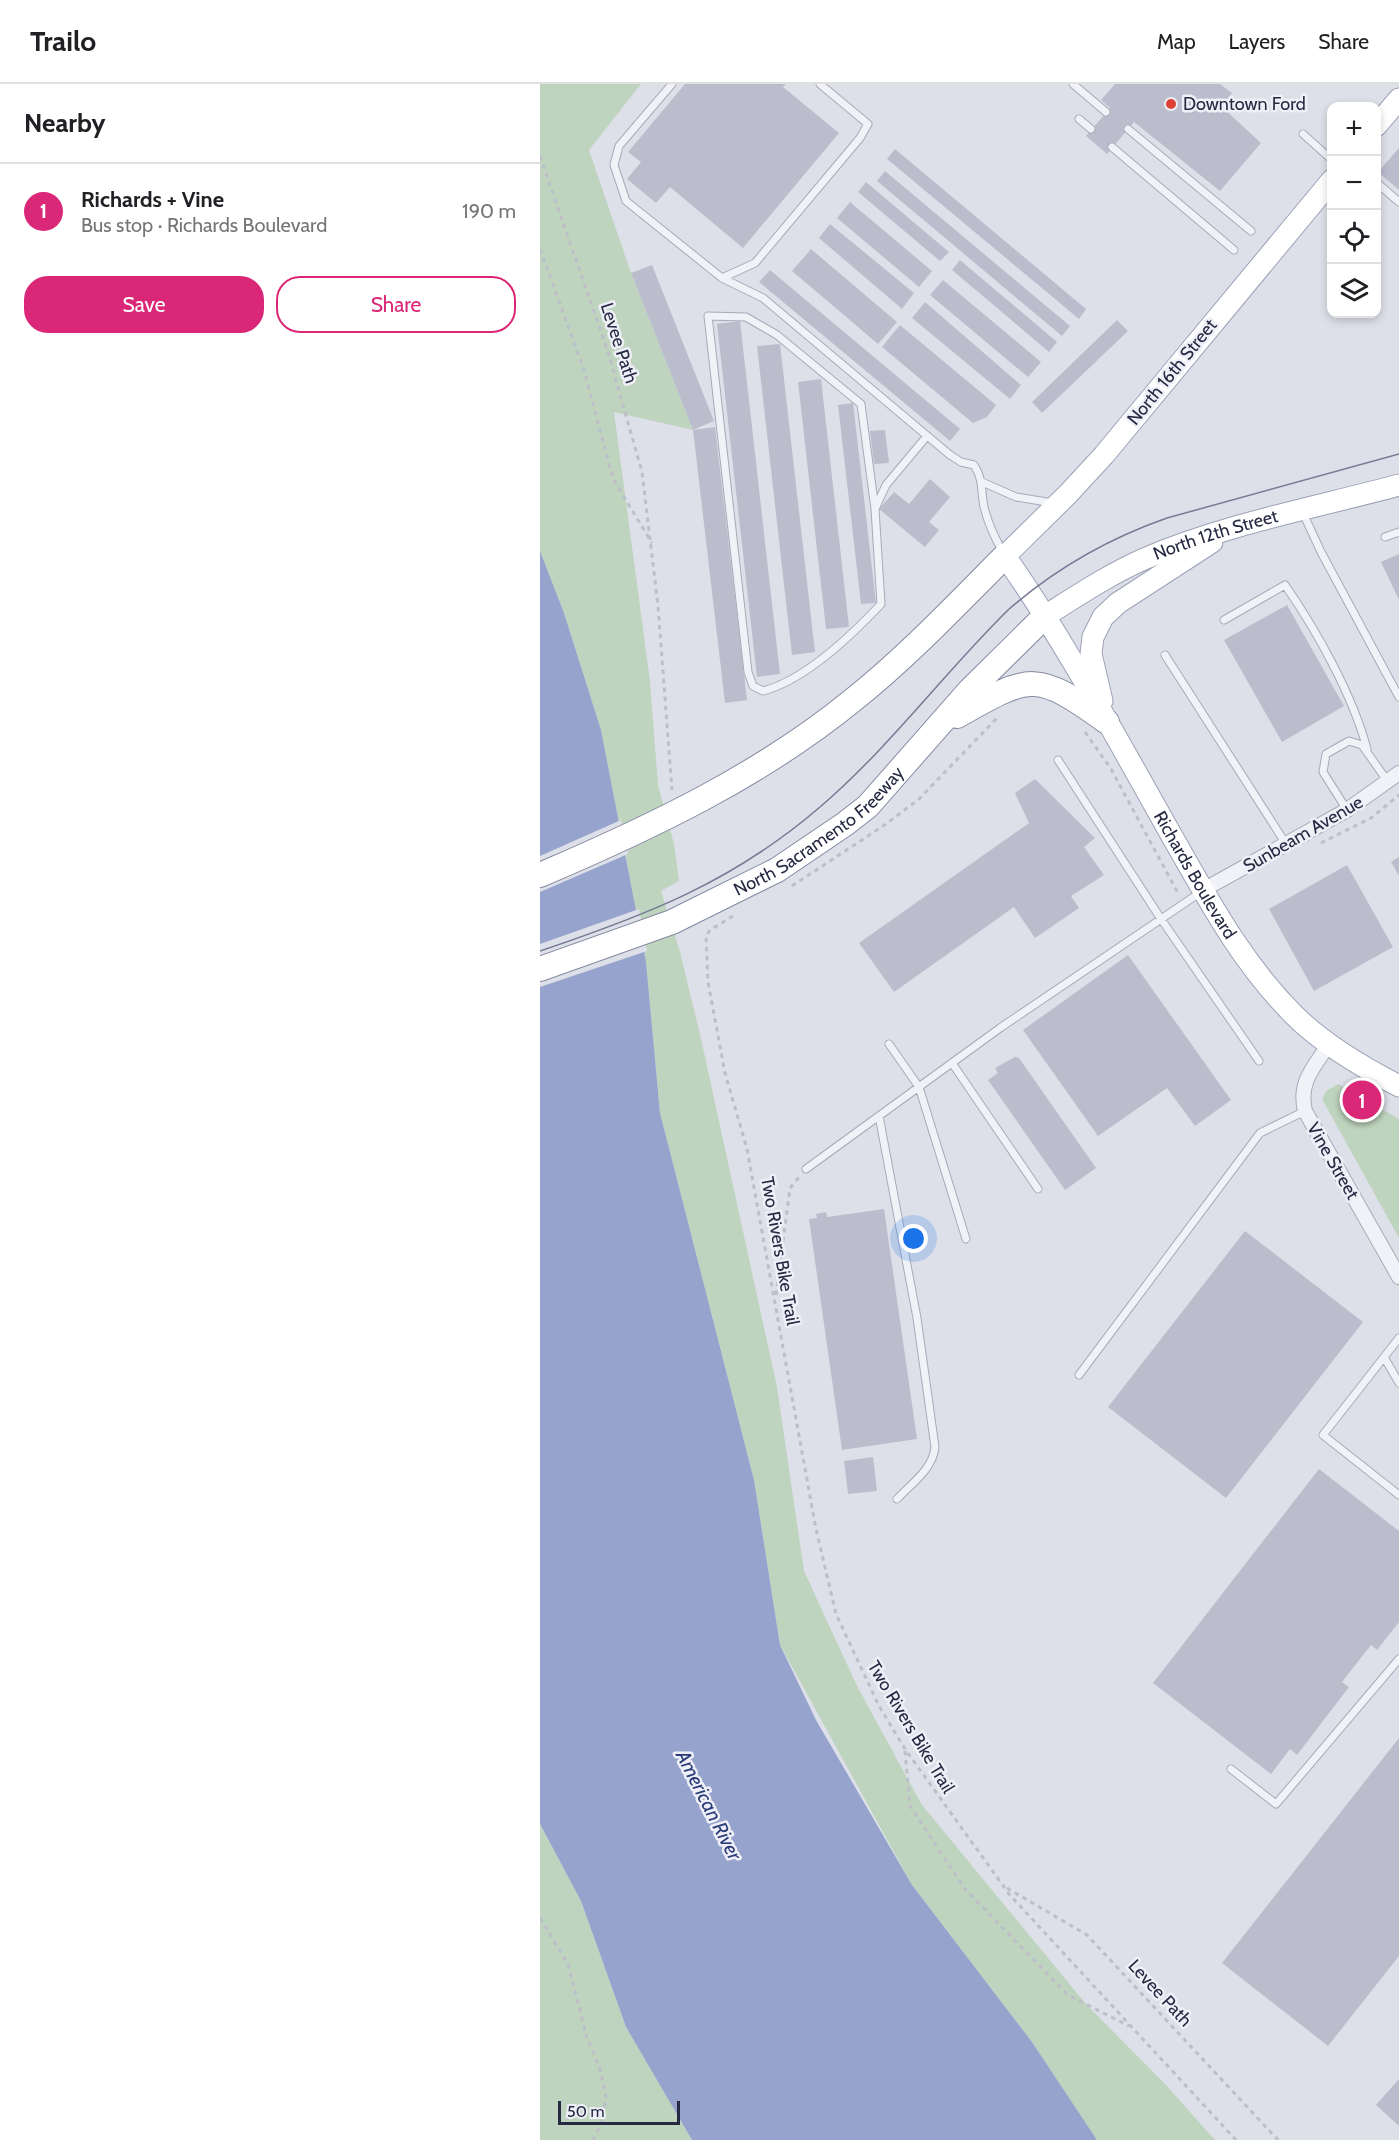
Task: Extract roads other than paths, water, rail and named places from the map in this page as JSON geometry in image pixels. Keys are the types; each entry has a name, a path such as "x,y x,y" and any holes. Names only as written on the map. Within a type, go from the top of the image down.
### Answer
{"highway":[{"path":"540,874 679,799 795,744 852,701 1005,556"},
{"name":"North Sacramento Freeway","path":"540,969 672,922 777,870 845,824 868,806 939,726 1045,616"},
{"path":"939,726 1003,690 1023,684 1058,689 1107,722"}],"main road":[{"path":"1381,121 1399,99"},
{"name":"North 16th Street","path":"1005,556 1058,504 1104,454 1327,186"},
{"name":"North 12th Street","path":"1045,616 1142,560 1233,528 1399,485"},
{"path":"1107,722 1091,654 1093,638 1099,623 1108,610 1233,528"},
{"name":"Richards Boulevard","path":"1005,556 1045,616 1203,890 1254,970 1295,1016 1329,1044 1399,1086"}],"street":[{"name":"Sunbeam Avenue","path":"1203,890 1347,810 1394,778"},
{"name":"Vine Street","path":"1329,1044 1307,1078 1301,1094 1305,1111 1399,1277"}],"lane":[{"path":"672,84 619,146 614,165 626,201 722,278 763,298 927,436 961,462 974,465 981,482 983,504 991,531 1005,556"},
{"path":"722,278 755,262 860,138 868,124 820,84"},
{"path":"1073,84 1106,112"},
{"path":"1079,119 1091,129"},
{"path":"1128,129 1251,231"},
{"path":"1303,134 1328,156"},
{"path":"1112,147 1234,250"},
{"path":"1381,185 1399,201"},
{"path":"875,508 861,404 777,335 746,317 708,316 748,672 753,686 763,692 783,686 855,631 881,604 875,508 886,486 927,436"},
{"path":"981,482 1016,497 1058,504"},
{"path":"1302,510 1321,552 1399,697"},
{"path":"1385,537 1399,532"},
{"path":"1224,620 1285,585 1299,606 1358,717 1367,749"},
{"path":"1165,655 1287,844"},
{"path":"1347,810 1323,772 1323,760 1326,754 1349,741 1362,745 1394,778"},
{"path":"1058,760 1161,919 1259,1060"},
{"path":"806,1169 952,1063 1203,890"},
{"path":"889,1044 919,1087 966,1239"},
{"path":"952,1063 1038,1189"},
{"path":"1079,1375 1260,1132 1305,1111"},
{"path":"879,1116 917,1318 935,1447 934,1458 897,1499"},
{"path":"1399,1338 1323,1435 1399,1495"},
{"path":"1384,1357 1399,1383"},
{"path":"1231,1769 1276,1804 1399,1659"}],"water":[{"name":"American River","path":"540,551 564,613 601,730 646,962 660,1113 754,1480 780,1645 816,1720 912,1885 1032,2042 1097,2140 692,2140 626,2027 581,1901 540,1824"}],"tram line":[{"path":"540,951 617,924 688,894 755,856 787,833 820,807 869,760 1008,610 1045,581 1083,556 1124,535 1167,518 1399,454"}],"place":[{"name":"Downtown Ford","path":"1171,104"},
{"name":"Richards + Vine","path":"1362,1100"}]}
